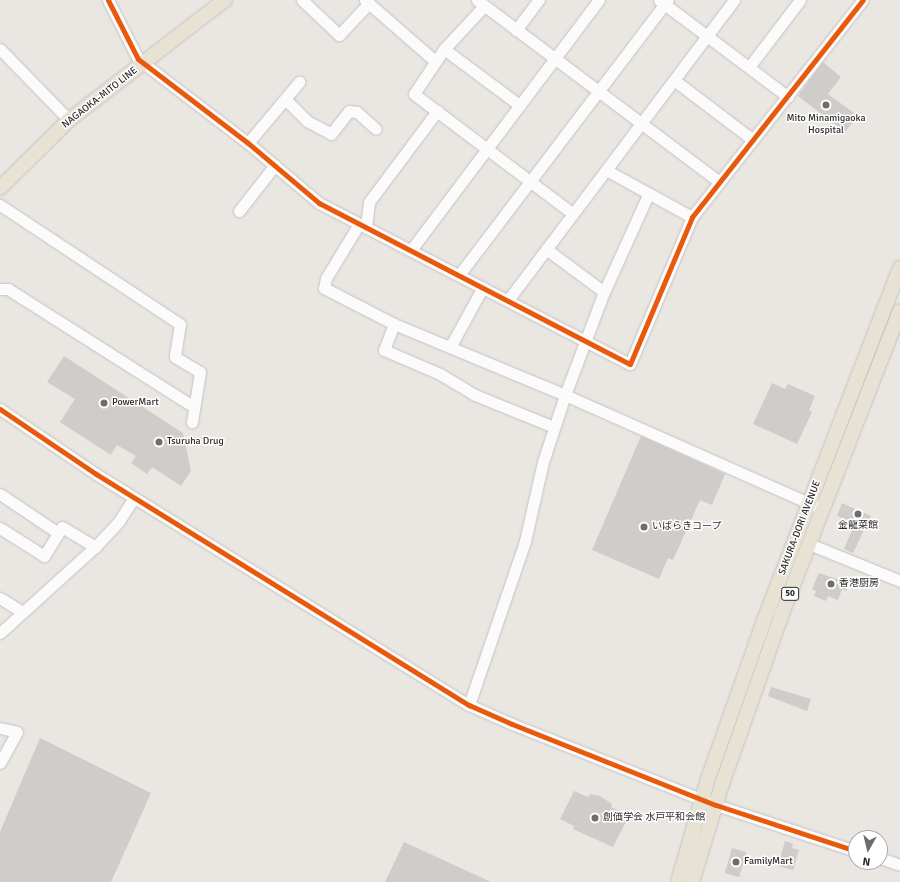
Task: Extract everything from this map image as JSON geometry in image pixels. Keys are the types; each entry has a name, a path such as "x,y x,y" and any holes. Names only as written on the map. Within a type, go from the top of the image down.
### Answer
{"main road":[{"name":"NAGAOKA-MITO LINE","path":"0,188 69,120 144,64 225,0"},
{"name":"SAKURA-DORI AVENUE","path":"678,882 702,800 768,610 900,268"},
{"name":"SAKURA-DORI AVENUE","path":"692,882 716,805 781,616 900,311"}],"street":[{"path":"108,0 138,59 248,143 319,202 362,226 508,300 584,342 630,364 692,217 863,0"},
{"path":"302,0 339,35 367,2 435,61"},
{"path":"516,30 539,0"},
{"path":"410,250 488,149 519,105 599,0"},
{"path":"508,300 734,0"},
{"path":"749,67 800,0"},
{"path":"459,275 664,1 707,36 788,97"},
{"path":"572,214 414,94 435,61 480,3 554,60 719,182"},
{"path":"0,49 69,120"},
{"path":"444,49 519,105"},
{"path":"674,80 753,140"},
{"path":"248,143 286,100 299,82"},
{"path":"286,100 307,121 331,134 349,111 357,112 376,129"},
{"path":"437,111 369,202 362,226 326,278 324,288 394,324 565,394 823,508"},
{"path":"239,211 275,165"},
{"path":"606,170 648,195 692,217"},
{"path":"469,705 525,541 554,427 565,394 604,292 648,195"},
{"path":"0,205 180,324 175,357 200,372 192,422"},
{"path":"546,249 604,292"},
{"path":"450,347 483,287"},
{"path":"0,289 8,289 194,407"},
{"path":"394,324 384,350 440,374 475,395 554,427"},
{"path":"0,409 134,498 469,705 512,724 702,800 848,848"},
{"path":"0,494 58,533"},
{"path":"0,633 95,547 119,521 134,498"},
{"path":"0,528 44,556 62,527 95,547"},
{"path":"809,544 900,581"},
{"path":"0,598 22,612"},
{"path":"0,728 17,732 0,763"},
{"path":"888,861 900,865"}],"building":[{"name":"Mito Minamigaoka Hospital","path":"823,62 841,77 828,94 854,113 852,115 856,118 845,132 798,96"},
{"path":"64,356 183,433 191,471 181,486 152,467 147,474 131,463 136,456 117,445 111,455 60,422 75,399 47,382"},
{"path":"772,383 785,389 788,384 815,396 809,410 812,412 797,444 753,424"},
{"name":"いばらきコープ","path":"641,436 725,474 712,505 700,500 673,560 668,558 659,579 592,550"},
{"path":"842,503 871,516 853,553 844,549 855,523 837,516"},
{"path":"819,573 849,583 846,591 842,589 838,600 828,596 826,601 814,596 816,591 812,589"},
{"path":"771,687 811,699 807,711 768,696"},
{"path":"40,738 151,793 111,882 0,882 0,832"},
{"name":"創価学会 水戸平和会館","path":"574,791 588,797 590,794 600,796 612,804 611,807 629,816 613,847 573,829 574,826 560,819"},
{"path":"785,841 793,844 792,848 799,850 793,870 778,866"},
{"path":"404,842 491,882 385,882"},
{"name":"FamilyMart","path":"732,848 746,852 739,877 725,873"}],"cycle path":[{"path":"108,0 138,59 248,143 319,203 630,364 692,217 863,0"},
{"path":"0,409 96,474 469,705 512,724 716,805 848,848"}],"place":[{"name":"Mito Minamigaoka Hospital","path":"826,105"},
{"name":"PowerMart","path":"104,403"},
{"name":"Tsuruha Drug","path":"159,442"},
{"name":"金龍菜館","path":"858,514"},
{"name":"いばらきコープ","path":"644,527"},
{"name":"香港厨房","path":"831,584"},
{"name":"創価学会 水戸平和会館","path":"595,818"},
{"name":"FamilyMart","path":"736,862"}]}
